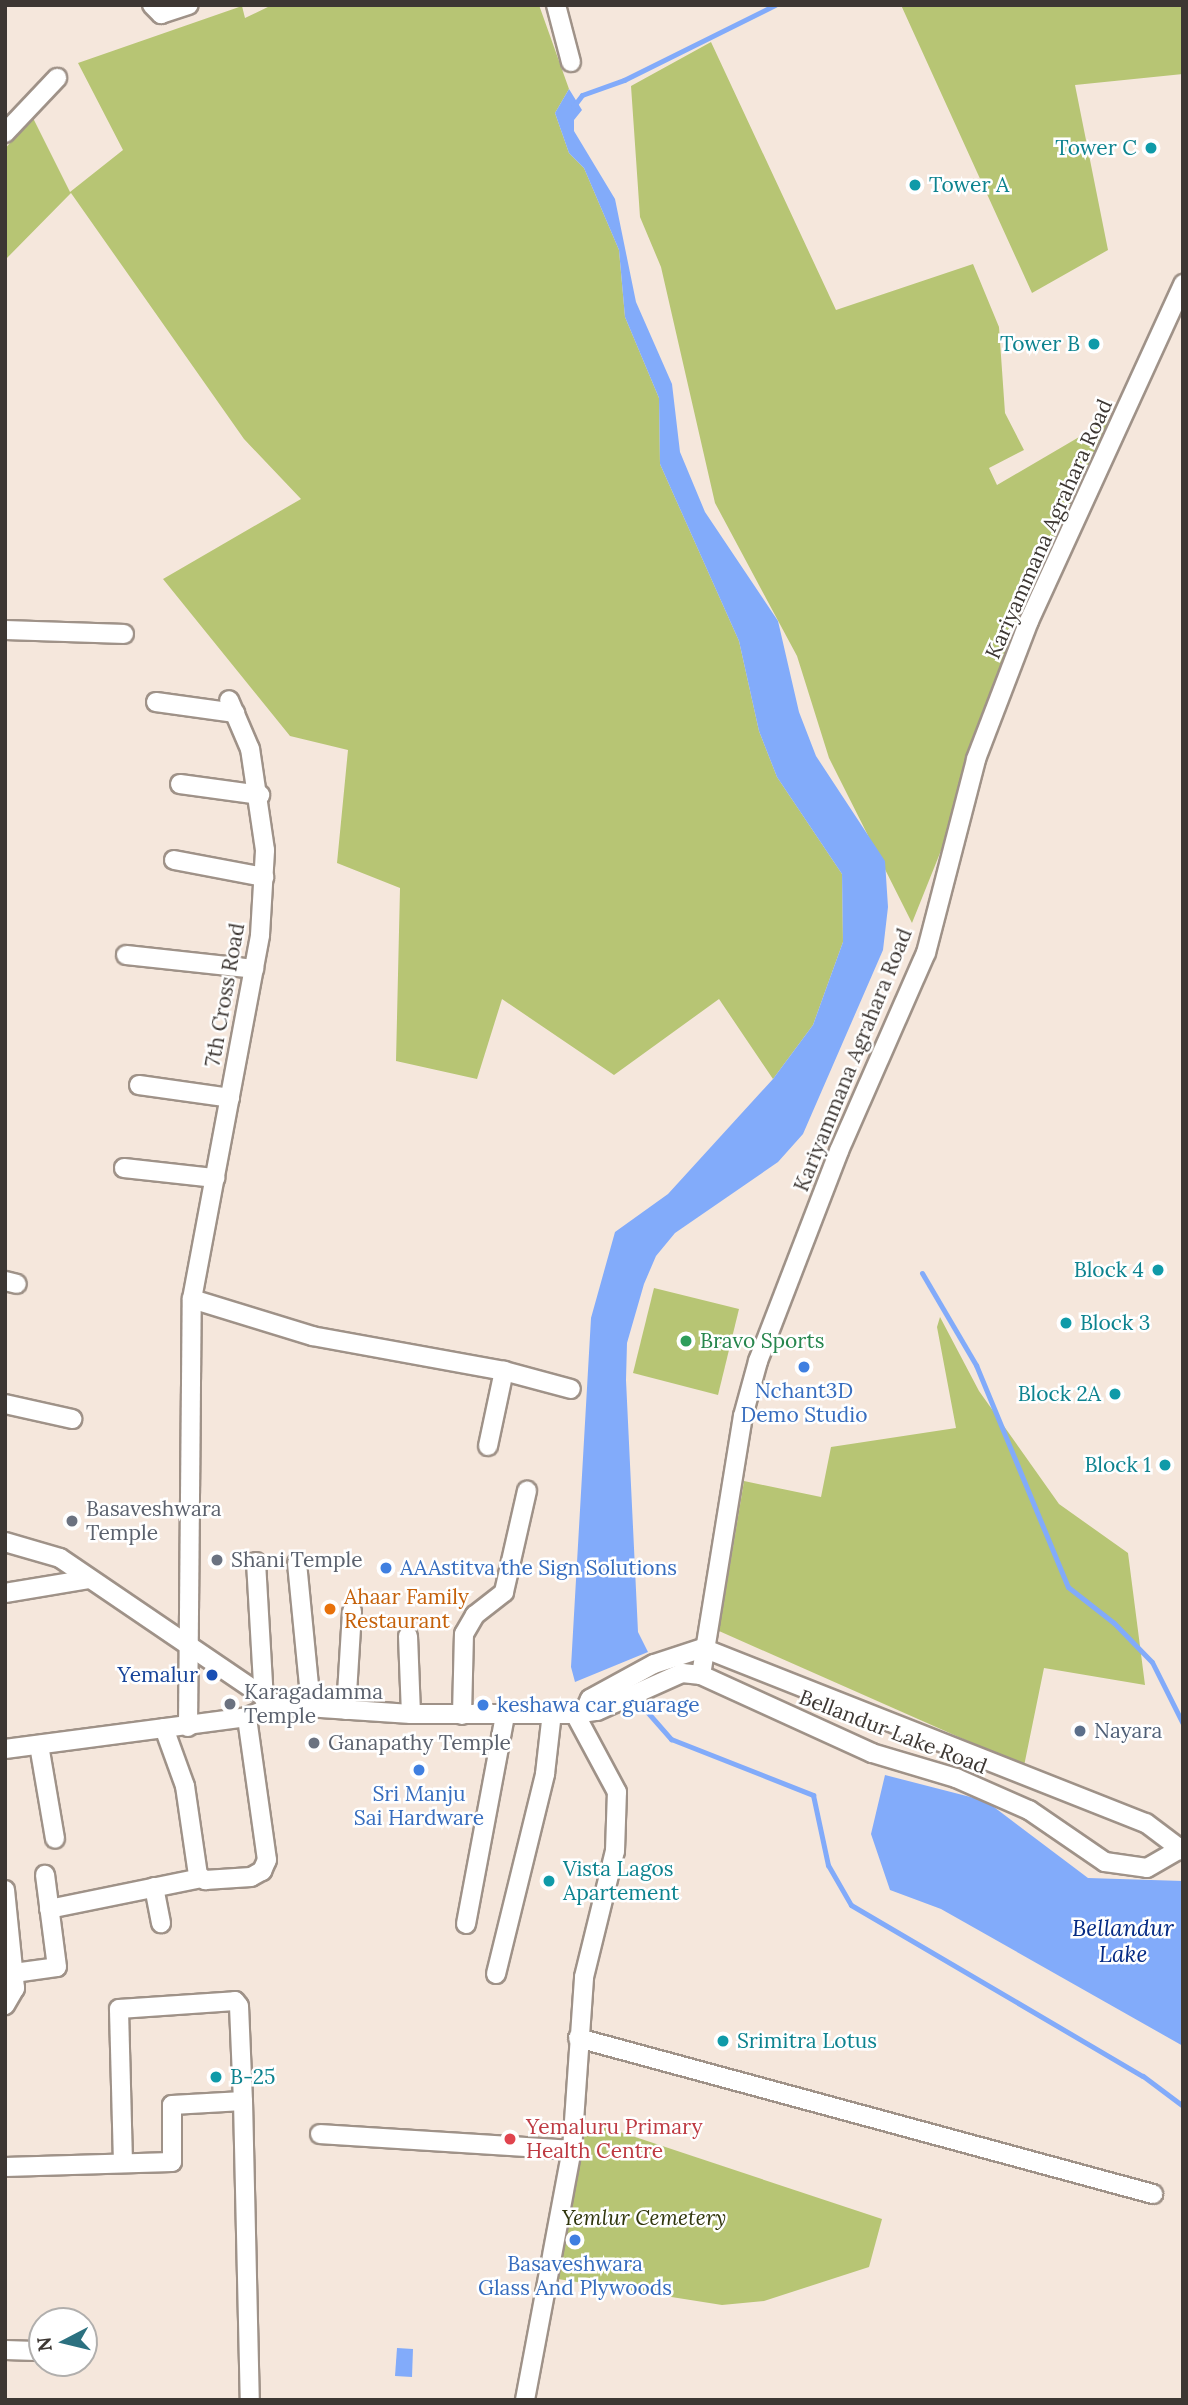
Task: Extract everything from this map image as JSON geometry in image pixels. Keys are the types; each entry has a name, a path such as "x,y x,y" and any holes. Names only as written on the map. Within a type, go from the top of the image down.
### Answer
{"street":[{"path":"152,5 162,14 189,5"},
{"path":"556,5 571,62"},
{"path":"5,133 57,78"},
{"name":"Kariyammana Agrahara Road","path":"701,1675 703,1648 743,1416 758,1361 839,1151 926,953 976,759 1029,621 1183,284"},
{"path":"5,630 124,634"},
{"name":"7th Cross Road","path":"156,702 232,706 250,749 260,795 264,877 254,969 192,1299 191,1646 188,1727"},
{"path":"180,784 260,795"},
{"path":"174,860 264,877"},
{"path":"126,955 254,969"},
{"path":"139,1086 230,1098"},
{"path":"124,1168 215,1178"},
{"path":"192,1299 312,1336 504,1371 571,1389"},
{"path":"488,1446 504,1371"},
{"path":"5,1404 72,1419"},
{"path":"462,1715 464,1634 475,1615 505,1592 527,1491"},
{"path":"5,1542 60,1559 270,1702 411,1714 552,1713 587,1708 677,1654 703,1648"},
{"path":"256,1562 270,1702"},
{"path":"298,1563 311,1707"},
{"path":"5,1593 90,1579"},
{"path":"346,1710 352,1611"},
{"path":"408,1636 411,1714"},
{"name":"Bellandur Lake Road","path":"587,1708 682,1673 701,1675 872,1753 956,1778 1029,1810 1105,1862 1147,1868 1180,1851 1146,1823 703,1648"},
{"path":"5,1749 188,1727 247,1717 270,1702"},
{"path":"525,2400 572,2150 584,1977 615,1851 617,1792 587,1708"},
{"path":"496,1974 545,1774 552,1713"},
{"path":"466,1924 505,1715"},
{"path":"49,1909 202,1878 251,1877 262,1871 267,1860 247,1717"},
{"path":"164,1728 185,1786 202,1878"},
{"path":"39,1745 55,1839"},
{"path":"14,1973 57,1967 45,1875"},
{"path":"154,1887 161,1923"},
{"path":"5,1890 14,1973 13,1998 5,2006"},
{"path":"122,2163 116,2014 125,2005 235,2001 239,2006 243,2101 250,2400"},
{"path":"578,2038 1153,2194"},
{"path":"5,2167 172,2162 172,2105 243,2101"},
{"path":"320,2134 572,2150"},
{"path":"5,2350 28,2351"}],"green space":[{"path":"272,5 539,5 569,89 555,113 569,153 584,168 619,250 625,317 659,398 660,464 739,641 759,731 777,777 842,874 843,942 813,1025 773,1079 719,999 614,1075 502,999 477,1079 396,1061 400,888 337,863 348,750 290,736 163,579 301,499 244,439 71,193 5,260 5,149 32,116 70,192 123,150 78,63 242,6 245,18"},
{"path":"901,5 1183,5 1183,74 1075,85 1108,250 1032,293"},
{"path":"711,42 836,310 973,264 999,327 1005,413 1024,450 989,468 997,485 1115,416 912,923 829,758 797,656 715,503 661,267 640,217 631,86"},
{"name":"Bravo Sports","path":"654,1288 739,1309 718,1395 633,1373"},
{"path":"940,1317 979,1391 1059,1504 1128,1553 1145,1685 1044,1668 1024,1766 719,1631 744,1481 821,1497 831,1447 956,1428 937,1327"},
{"name":"Yemlur Cemetery","path":"587,2121 882,2219 869,2267 764,2301 722,2305 558,2279"}],"water":[{"path":"569,89 582,110 574,120 574,131 615,199 636,302 672,384 680,452 705,512 778,621 799,712 816,756 885,861 888,907 883,950 803,1134 778,1162 675,1233 656,1256 644,1284 627,1343 626,1380 638,1632 648,1652 575,1682 571,1667 591,1318 615,1232 668,1194 773,1079 813,1025 843,942 842,874 777,777 759,731 739,641 660,464 659,398 625,317 619,250 584,168 569,153 555,113"},
{"name":"Bellandur Lake","path":"885,1775 986,1801 1088,1878 1183,1881 1183,2046 941,1909 890,1890 871,1834"},
{"path":"397,2348 413,2349 412,2377 395,2376"}],"waterway":[{"path":"573,107 582,95 624,80 775,5"},
{"path":"922,1273 976,1365 1068,1587 1114,1623 1152,1662 1183,1724"},
{"path":"635,1698 671,1739 813,1795 828,1865 851,1905 1143,2076 1183,2106"}],"place":[{"name":"Tower C","path":"1151,148"},
{"name":"Tower A","path":"915,185"},
{"name":"Tower B","path":"1094,344"},
{"name":"Block 4","path":"1158,1270"},
{"name":"Block 3","path":"1066,1323"},
{"name":"Bravo Sports","path":"686,1341"},
{"name":"Nchant3D Demo Studio","path":"804,1367"},
{"name":"Block 2A","path":"1115,1394"},
{"name":"Block 1","path":"1165,1465"},
{"name":"Basaveshwara Temple","path":"72,1521"},
{"name":"Shani Temple","path":"217,1560"},
{"name":"AAAstitva the Sign Solutions","path":"386,1568"},
{"name":"Ahaar Family Restaurant","path":"330,1609"},
{"name":"Yemalur","path":"212,1675"},
{"name":"Karagadamma Temple","path":"230,1704"},
{"name":"keshawa car guarage","path":"483,1705"},
{"name":"Nayara","path":"1080,1731"},
{"name":"Ganapathy Temple","path":"314,1743"},
{"name":"Sri Manju Sai Hardware","path":"419,1770"},
{"name":"Vista Lagos Apartement","path":"549,1881"},
{"name":"Srimitra Lotus","path":"723,2041"},
{"name":"B-25","path":"216,2077"},
{"name":"Yemaluru Primary Health Centre","path":"510,2139"},
{"name":"Basaveshwara Glass And Plywoods","path":"575,2240"}]}
